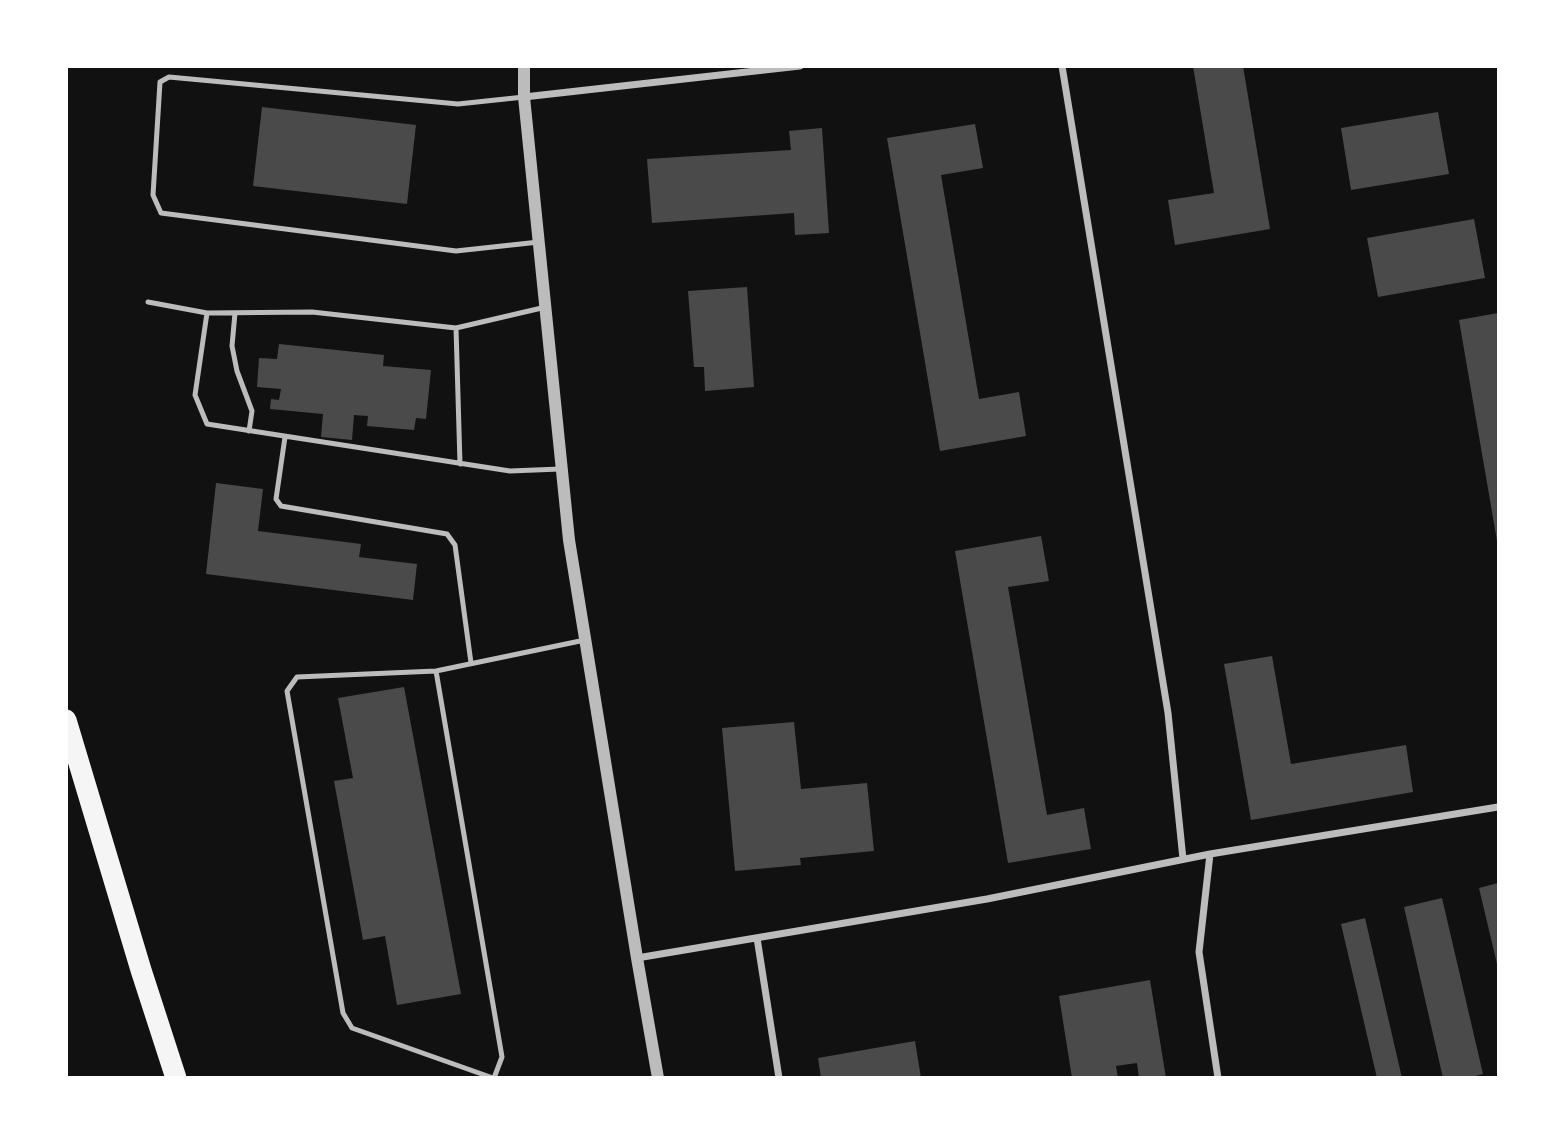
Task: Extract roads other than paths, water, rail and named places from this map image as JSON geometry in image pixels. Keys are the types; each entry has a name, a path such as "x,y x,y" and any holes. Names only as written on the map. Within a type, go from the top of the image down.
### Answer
{"highway":[{"path":"66,720 176,1077"}],"street":[{"path":"524,66 524,97 569,540 657,1077"},
{"path":"524,97 800,66"},
{"path":"1062,66 1168,713 1183,859"},
{"path":"636,958 987,899 1210,854 1499,807"},
{"path":"1210,854 1199,952 1218,1077"},
{"path":"757,938 779,1077"}],"lane":[{"path":"524,97 458,104 169,77 160,82 153,195 161,213 456,251 539,242"},
{"path":"148,302 207,313 312,312 456,328 546,307"},
{"path":"207,313 195,395 207,424 510,471 562,469"},
{"path":"235,313 232,346 237,372 252,411 249,431"},
{"path":"456,328 460,464"},
{"path":"285,437 276,499 281,506 447,534 455,545 471,663"},
{"path":"436,671 502,1057 494,1077 352,1028 343,1013 288,691 297,677 436,671 585,640"}]}
